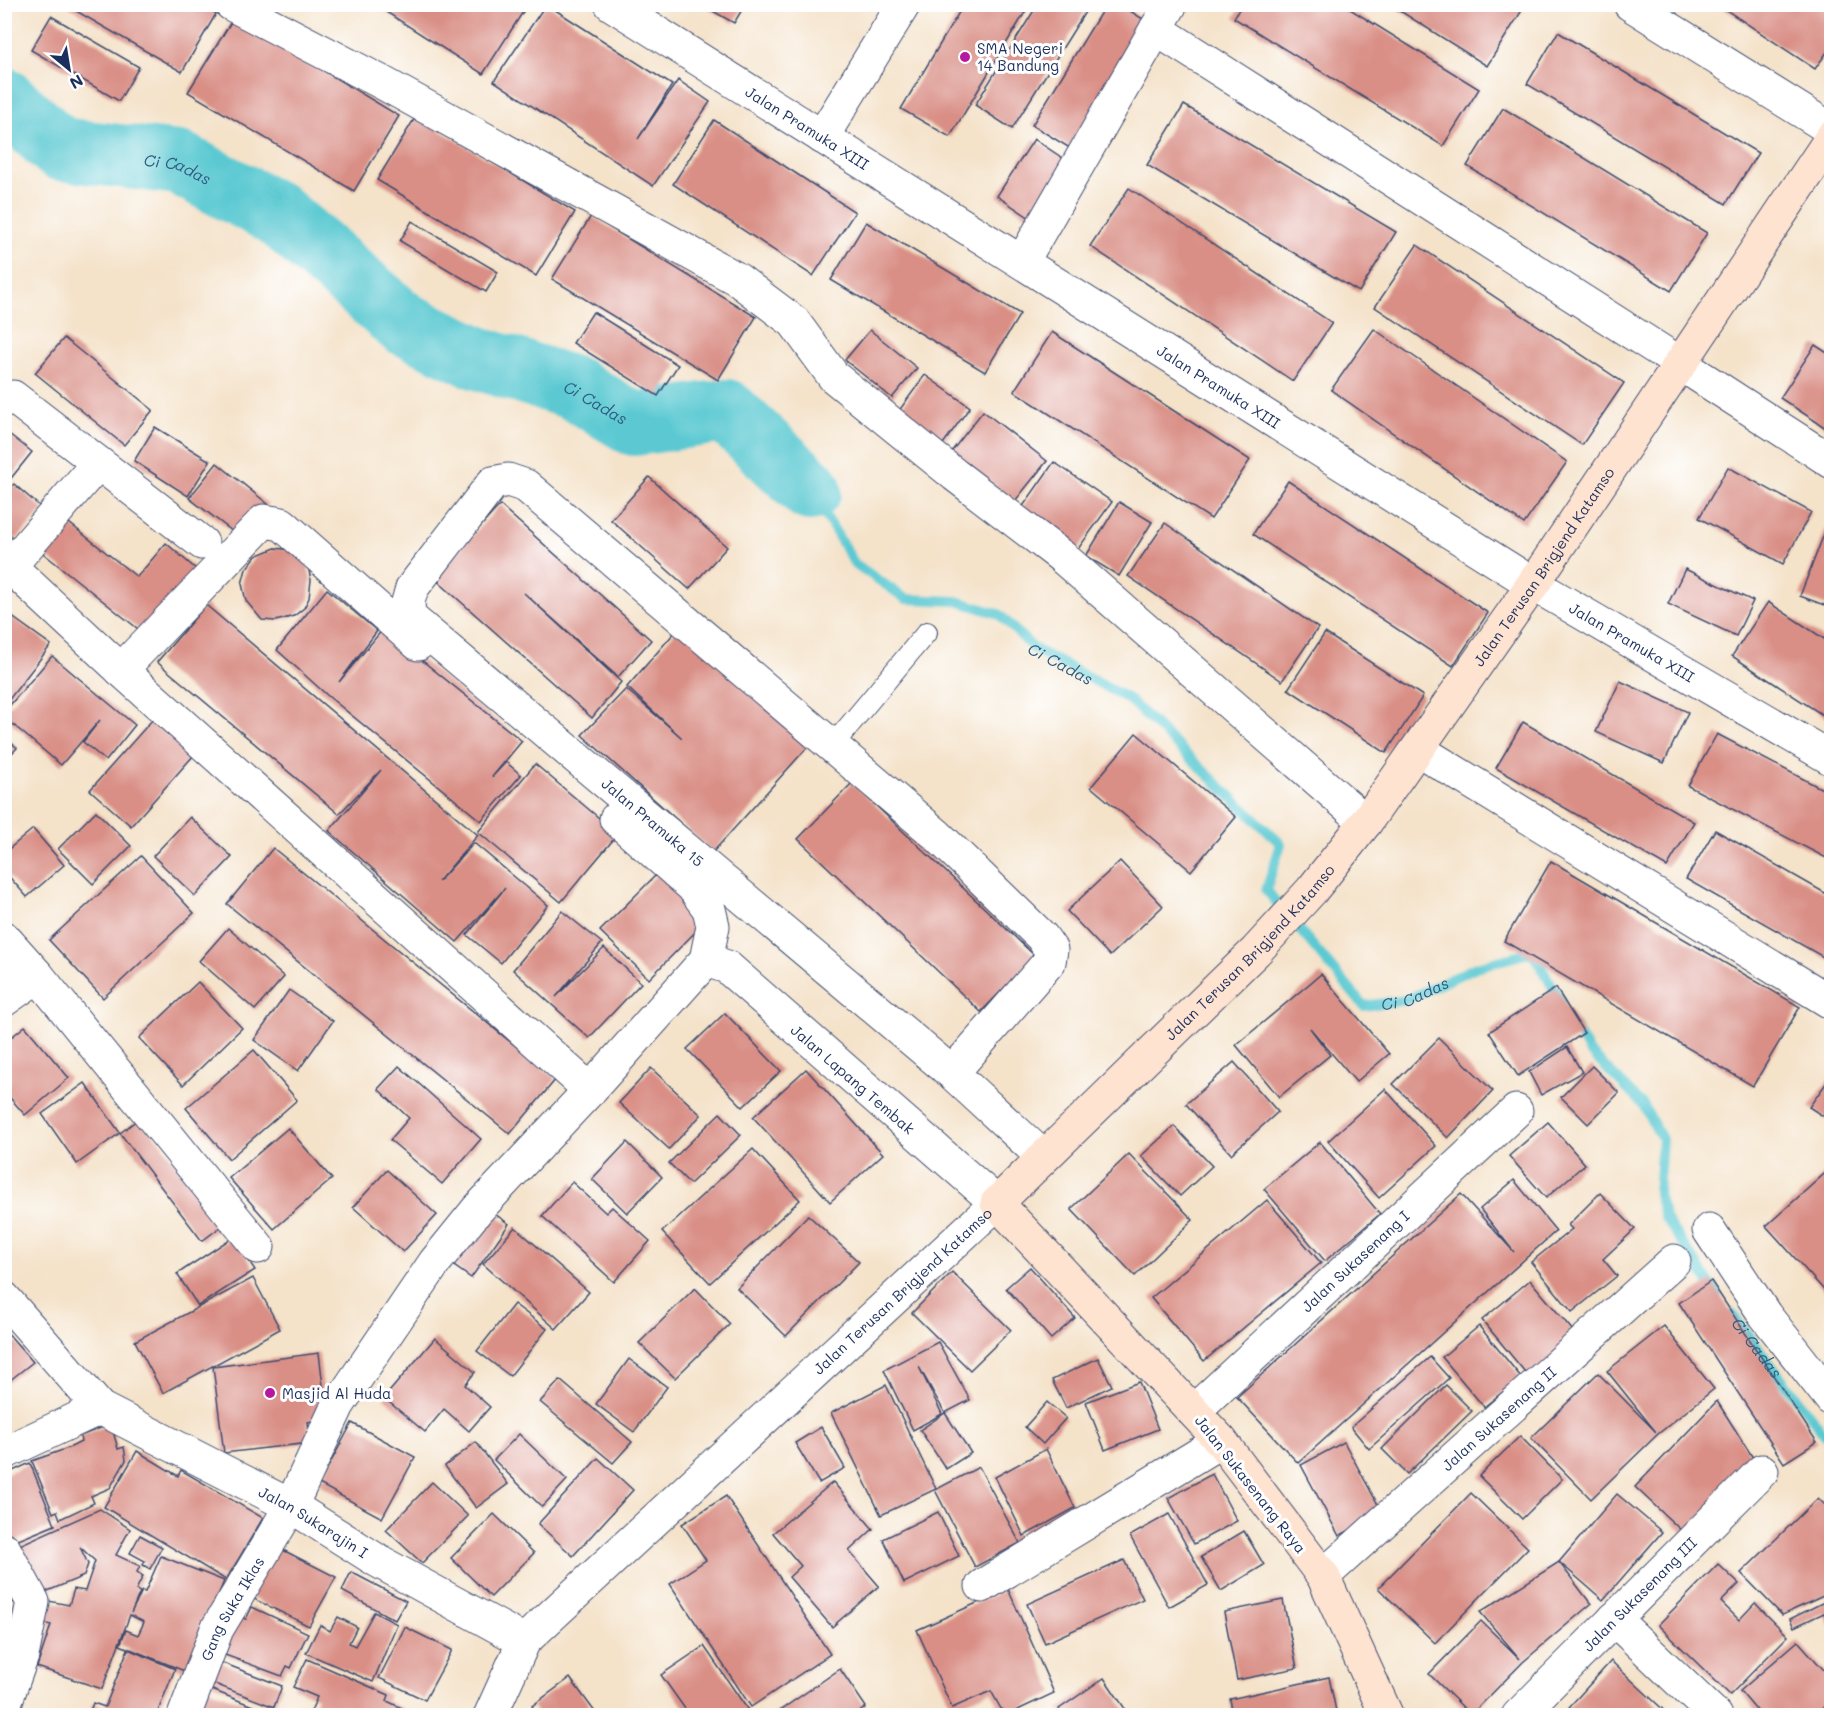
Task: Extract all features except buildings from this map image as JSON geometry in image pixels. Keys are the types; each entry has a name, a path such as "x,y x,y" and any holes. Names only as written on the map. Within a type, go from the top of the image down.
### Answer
{"street":[{"path":"231,4 393,88 737,279 794,322 834,376 955,475 1061,556 1366,822"},
{"name":"Jalan Pramuka XIII","path":"611,4 1533,584 1832,759"},
{"path":"822,137 904,4"},
{"path":"1630,4 1832,130"},
{"path":"1022,262 1163,17 1674,360 1832,462"},
{"name":"Jalan Terusan Brigjend Katamso","path":"524,1641 997,1203 1042,1156 1267,939 1312,890 1419,750 1533,584 1674,360 1832,137"},
{"path":"13,397 202,543"},
{"path":"98,463 7,563 121,670 590,1090"},
{"name":"Jalan Pramuka 15","path":"832,746 526,486 508,480 493,483 412,588 408,602 409,617 952,1073 1042,1156"},
{"path":"121,670 264,521 282,524 693,887 709,909 713,926 706,960"},
{"path":"832,746 937,835 1042,937 1051,950 1049,962 952,1073"},
{"path":"1419,750 1832,1003"},
{"path":"4,938 38,976 258,1247"},
{"name":"Gang Suka Iklas","path":"184,1716 218,1629 291,1506 338,1405 435,1262 477,1210 590,1090 706,960"},
{"name":"Jalan Lapang Tembak","path":"706,960 727,967 997,1203"},
{"path":"4,1000 38,976"},
{"name":"Jalan Sukasenang I","path":"1194,1411 1516,1111"},
{"name":"Jalan Sukasenang Raya","path":"997,1203 1221,1442 1323,1576 1388,1716"},
{"path":"1709,1230 1765,1315 1832,1400"},
{"name":"Jalan Sukasenang II","path":"1323,1576 1674,1261"},
{"path":"4,1298 100,1408 4,1453"},
{"name":"Jalan Sukarajin I","path":"100,1408 291,1506 378,1561 524,1641"},
{"path":"982,1586 1221,1442"},
{"name":"Jalan Sukasenang III","path":"1518,1716 1762,1471"},
{"path":"4,1550 33,1602 22,1656 4,1706"},
{"path":"1614,1619 1716,1716"},
{"path":"490,1716 524,1641"}],"lane":[{"path":"832,746 927,632"}],"waterway":[{"name":"Ci Cadas","path":"4,99 60,149 179,163 277,214 403,323 475,357 573,388 634,424 726,411 810,489"},
{"name":"Ci Cadas","path":"810,489 854,563 906,599 957,601 999,614 1033,648 1127,698 1281,844 1266,890 1364,1006 1406,1000 1476,967 1532,952 1561,1001"},
{"name":"Ci Cadas","path":"1574,1025 1589,1051 1643,1105 1662,1139 1658,1194 1665,1218 1717,1294"},
{"name":"Ci Cadas","path":"1732,1314 1832,1444"}],"place":[{"name":"SMA Negeri 14 Bandung","path":"965,57"},
{"name":"Masjid Al Huda","path":"270,1393"}]}
